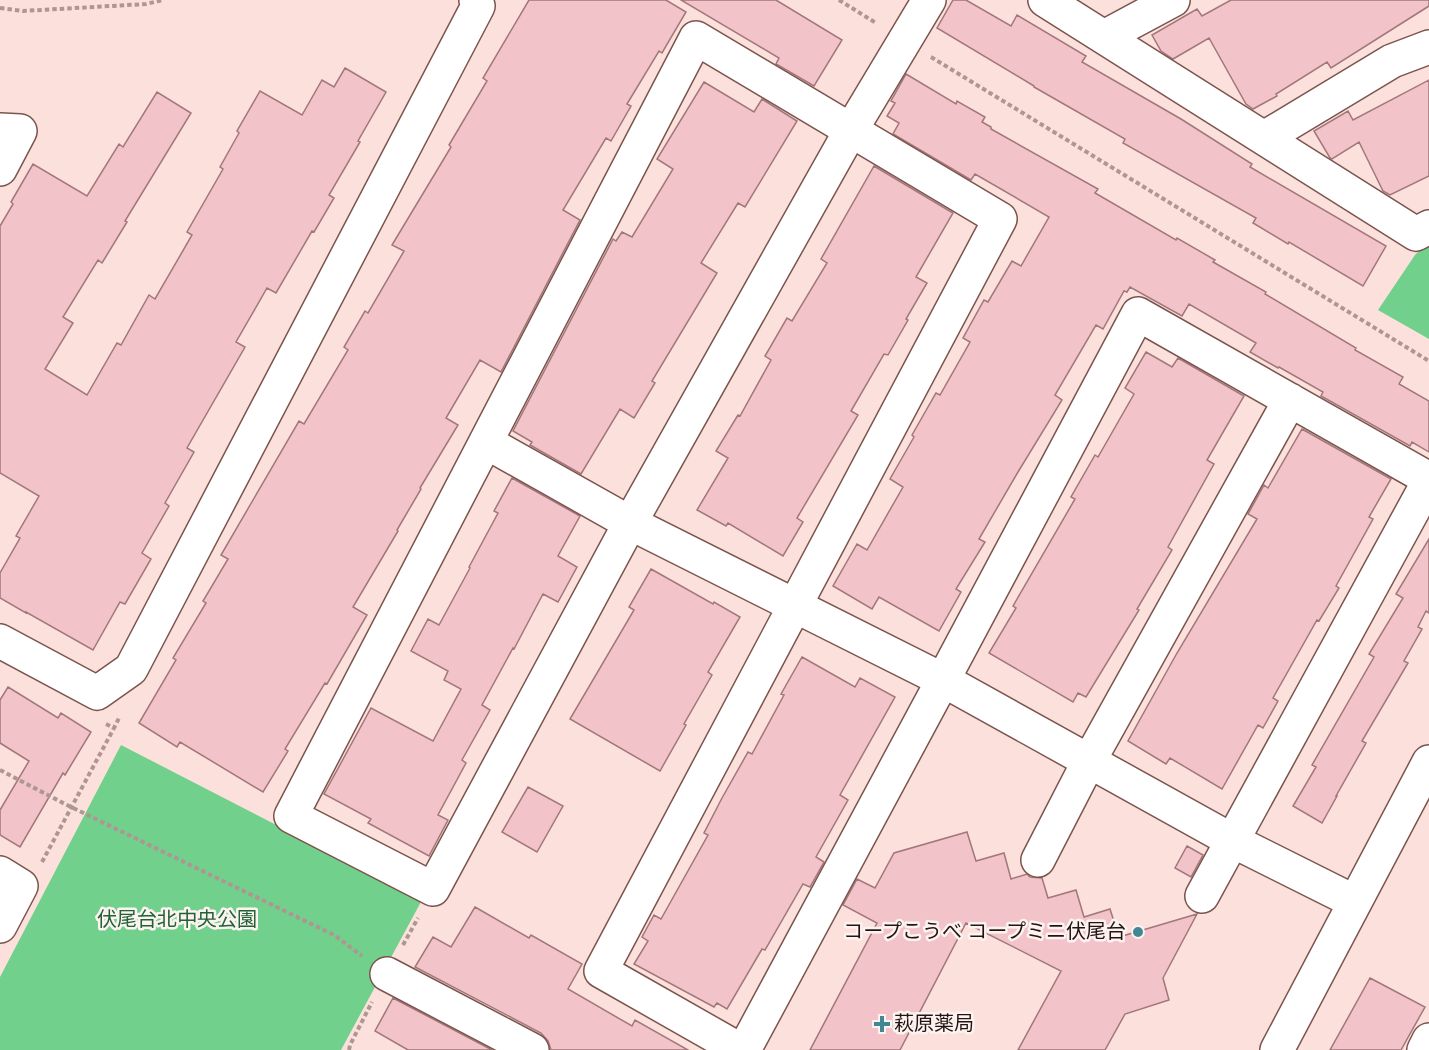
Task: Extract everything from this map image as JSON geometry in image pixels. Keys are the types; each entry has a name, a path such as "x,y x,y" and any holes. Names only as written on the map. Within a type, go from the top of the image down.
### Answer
{"street":[{"path":"0,641 97,693 131,669 478,6 476,0"},
{"path":"929,0 851,130 630,523 433,889 291,816 696,38 851,130 1000,219 601,971 742,1050 944,680 1138,314 1429,480 1202,896"},
{"path":"1045,0 1416,234 1429,227"},
{"path":"1104,38 1173,0"},
{"path":"1264,138 1392,61 1429,47"},
{"path":"0,130 20,131 0,169"},
{"path":"1038,860 1089,761 1290,400"},
{"path":"486,442 630,523 944,680 1233,841 1355,902"},
{"path":"1277,1050 1429,762"},
{"path":"0,926 11,880"},
{"path":"387,974 532,1050"},
{"path":"1424,1050 1429,1040"}],"path":[{"path":"0,8 24,11 146,4 163,0"},
{"path":"839,0 1429,360"},
{"path":"11,880 33,877 114,728"},
{"path":"0,771 333,935 387,974"}],"green space":[{"path":"1429,241 1429,339 1378,310 1415,255"},
{"name":"伏尾台北中央公園","path":"121,745 422,900 341,1050 0,1050 0,977"}],"building":[{"path":"529,0 666,0 686,12 662,53 659,51 627,104 631,106 611,141 606,138 563,210 580,220 501,372 480,360 446,418 458,425 353,607 367,615 327,684 325,683 285,749 288,751 263,792 180,742 177,747 139,723 176,660 173,658 206,603 203,601 228,559 221,555 299,421 304,424 348,350 344,347 365,311 368,313 404,251 392,245 451,147 449,145 487,81 483,78"},
{"path":"681,0 776,0 842,40 814,86 776,64 779,58"},
{"path":"953,0 966,0 1011,26 1017,15 1086,56 1082,62 1181,119 1252,164 1250,167 1386,246 1363,286 1253,223 1256,218 1123,143 1125,139 937,28"},
{"path":"1231,0 1429,0 1429,6 1331,68 1327,62 1276,94 1277,96 1253,109 1246,104 1209,38 1173,59 1161,51 1152,35 1197,9 1202,16"},
{"path":"345,68 386,92 329,195 334,198 314,232 312,231 276,293 267,288 236,342 245,347 187,448 194,452 165,503 169,506 142,553 151,559 125,604 120,602 93,650 0,598 0,573 20,538 16,536 39,496 0,473 0,226 33,164 87,196 119,144 123,147 157,92 191,113 102,263 98,260 63,317 73,323 45,369 87,395 117,343 121,345 149,295 155,299 192,235 187,232 223,169 220,167 239,133 237,131 260,91 302,115 322,80 334,87"},
{"path":"906,74 956,104 957,101 985,117 982,122 991,129 1098,189 1095,193 1215,260 1213,262 1403,377 1399,384 1429,401 1429,452 1412,442 1410,446 1321,396 1323,392 1250,352 1256,343 1189,304 1182,316 1130,287 1127,292 1124,291 1103,329 1096,325 1055,395 1062,400 979,539 985,542 956,589 961,592 939,631 879,597 872,609 833,586 857,544 867,550 903,487 890,479 936,393 940,395 970,342 963,338 984,300 988,302 1012,261 1021,266 1049,217 975,174 971,180 893,134 899,123 887,116 895,103 891,101"},
{"path":"1429,80 1429,176 1390,195 1383,191 1359,142 1332,159 1330,158 1314,131 1348,111 1353,120"},
{"path":"704,82 754,112 762,99 797,121 745,207 738,203 701,263 717,273 652,381 655,383 634,418 620,409 581,474 530,445 532,442 513,431 613,239 616,241 622,232 632,237 673,169 657,159"},
{"path":"874,166 953,213 916,277 927,283 888,355 884,354 851,411 858,415 797,518 803,522 783,556 728,523 726,526 697,510 728,458 716,451 738,415 740,416 771,360 765,356 787,318 792,321 827,263 821,259"},
{"path":"1146,352 1172,367 1178,358 1244,396 1207,460 1214,464 1168,547 1172,550 1137,609 1139,610 1086,697 1078,693 1073,702 989,653 1016,608 1013,606 1075,499 1071,497 1095,455 1098,457 1134,394 1125,388"},
{"path":"1302,429 1391,479 1369,517 1373,519 1336,586 1339,588 1319,621 1317,620 1273,698 1278,701 1263,728 1258,725 1222,789 1170,758 1166,764 1128,741 1177,653 1257,519 1248,514 1264,485 1268,488"},
{"path":"512,478 580,516 558,556 577,567 558,602 543,594 482,705 490,710 462,760 466,763 438,815 448,820 429,856 368,823 371,819 324,794 371,708 433,741 461,689 444,680 448,671 411,651 428,619 439,625 498,513 494,511"},
{"path":"1429,539 1429,613 1426,611 1418,627 1422,629 1404,661 1408,663 1362,741 1366,743 1322,823 1293,806 1316,767 1312,765 1374,657 1369,654 1403,598 1396,594"},
{"path":"651,569 740,617 708,672 712,675 660,771 570,719 634,610 629,607"},
{"path":"802,657 855,687 860,678 895,697 840,795 848,800 816,857 824,862 810,887 803,884 765,950 762,949 727,1009 717,1003 714,1007 634,964 648,941 642,937 654,915 661,919 708,835 704,833 722,798 748,752 752,754"},
{"path":"8,687 58,718 61,713 91,732 65,775 63,773 20,847 0,835 0,810 29,761 0,743 0,700"},
{"path":"528,787 563,806 537,852 502,832"},
{"path":"967,832 976,861 1004,853 1011,879 1027,874 1030,877 1042,878 1048,898 1076,890 1084,917 1110,909 1119,937 1197,914 1163,978 1169,1000 1125,1014 1105,1050 1018,1050 1061,971 966,923 900,1050 810,1050 877,923 843,905 857,879 875,888 894,853"},
{"path":"1187,846 1203,855 1191,877 1175,868"},
{"path":"475,907 529,938 531,935 582,964 568,989 632,1026 635,1020 688,1050 551,1050 548,1041 541,1033 415,967 433,937 451,947"},
{"path":"1370,978 1425,1007 1401,1050 1330,1050"},
{"path":"393,998 492,1050 408,1050 375,1031"}],"place":[{"name":"コープこうべ コープミニ伏尾台","path":"1138,932"},
{"name":"萩原薬局","path":"882,1024"}]}
